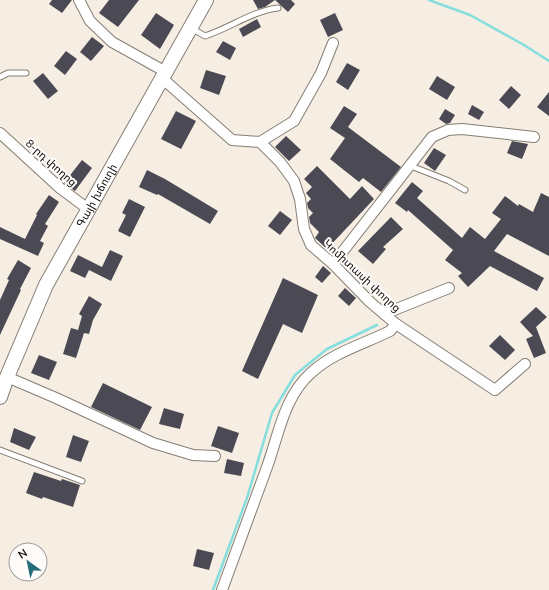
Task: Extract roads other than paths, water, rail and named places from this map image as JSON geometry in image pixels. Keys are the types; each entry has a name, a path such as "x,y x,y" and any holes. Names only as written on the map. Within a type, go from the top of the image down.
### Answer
{"main road":[{"name":"Գայի խճուղի","path":"0,397 46,285 206,0"}],"street":[{"path":"79,0 90,22 112,42 164,75 232,140 260,142 294,121 321,73 333,42"},
{"path":"333,264 432,138 448,130 462,129 534,137"},
{"name":"8-րդ փողոց","path":"0,133 60,188 88,209"},
{"name":"Կոմիտասի փողոց","path":"222,590 270,458 282,420 295,392 312,372 329,360 390,331 396,324 370,302 333,264 311,245 304,229 300,199 294,181 280,162 260,142"},
{"path":"384,314 449,288"},
{"path":"396,324 495,390 525,364"},
{"path":"7,377 153,443 193,456 215,456"}],"lane":[{"path":"190,28 205,36 219,32 249,16 268,9 278,8"},
{"path":"0,77 8,73 26,73"},
{"path":"411,166 449,181 464,190"},
{"path":"0,450 82,481"}],"waterway":[{"path":"429,0 470,15 524,45 549,61"},
{"path":"213,590 247,498 272,413 295,375 327,349 377,325"}]}
